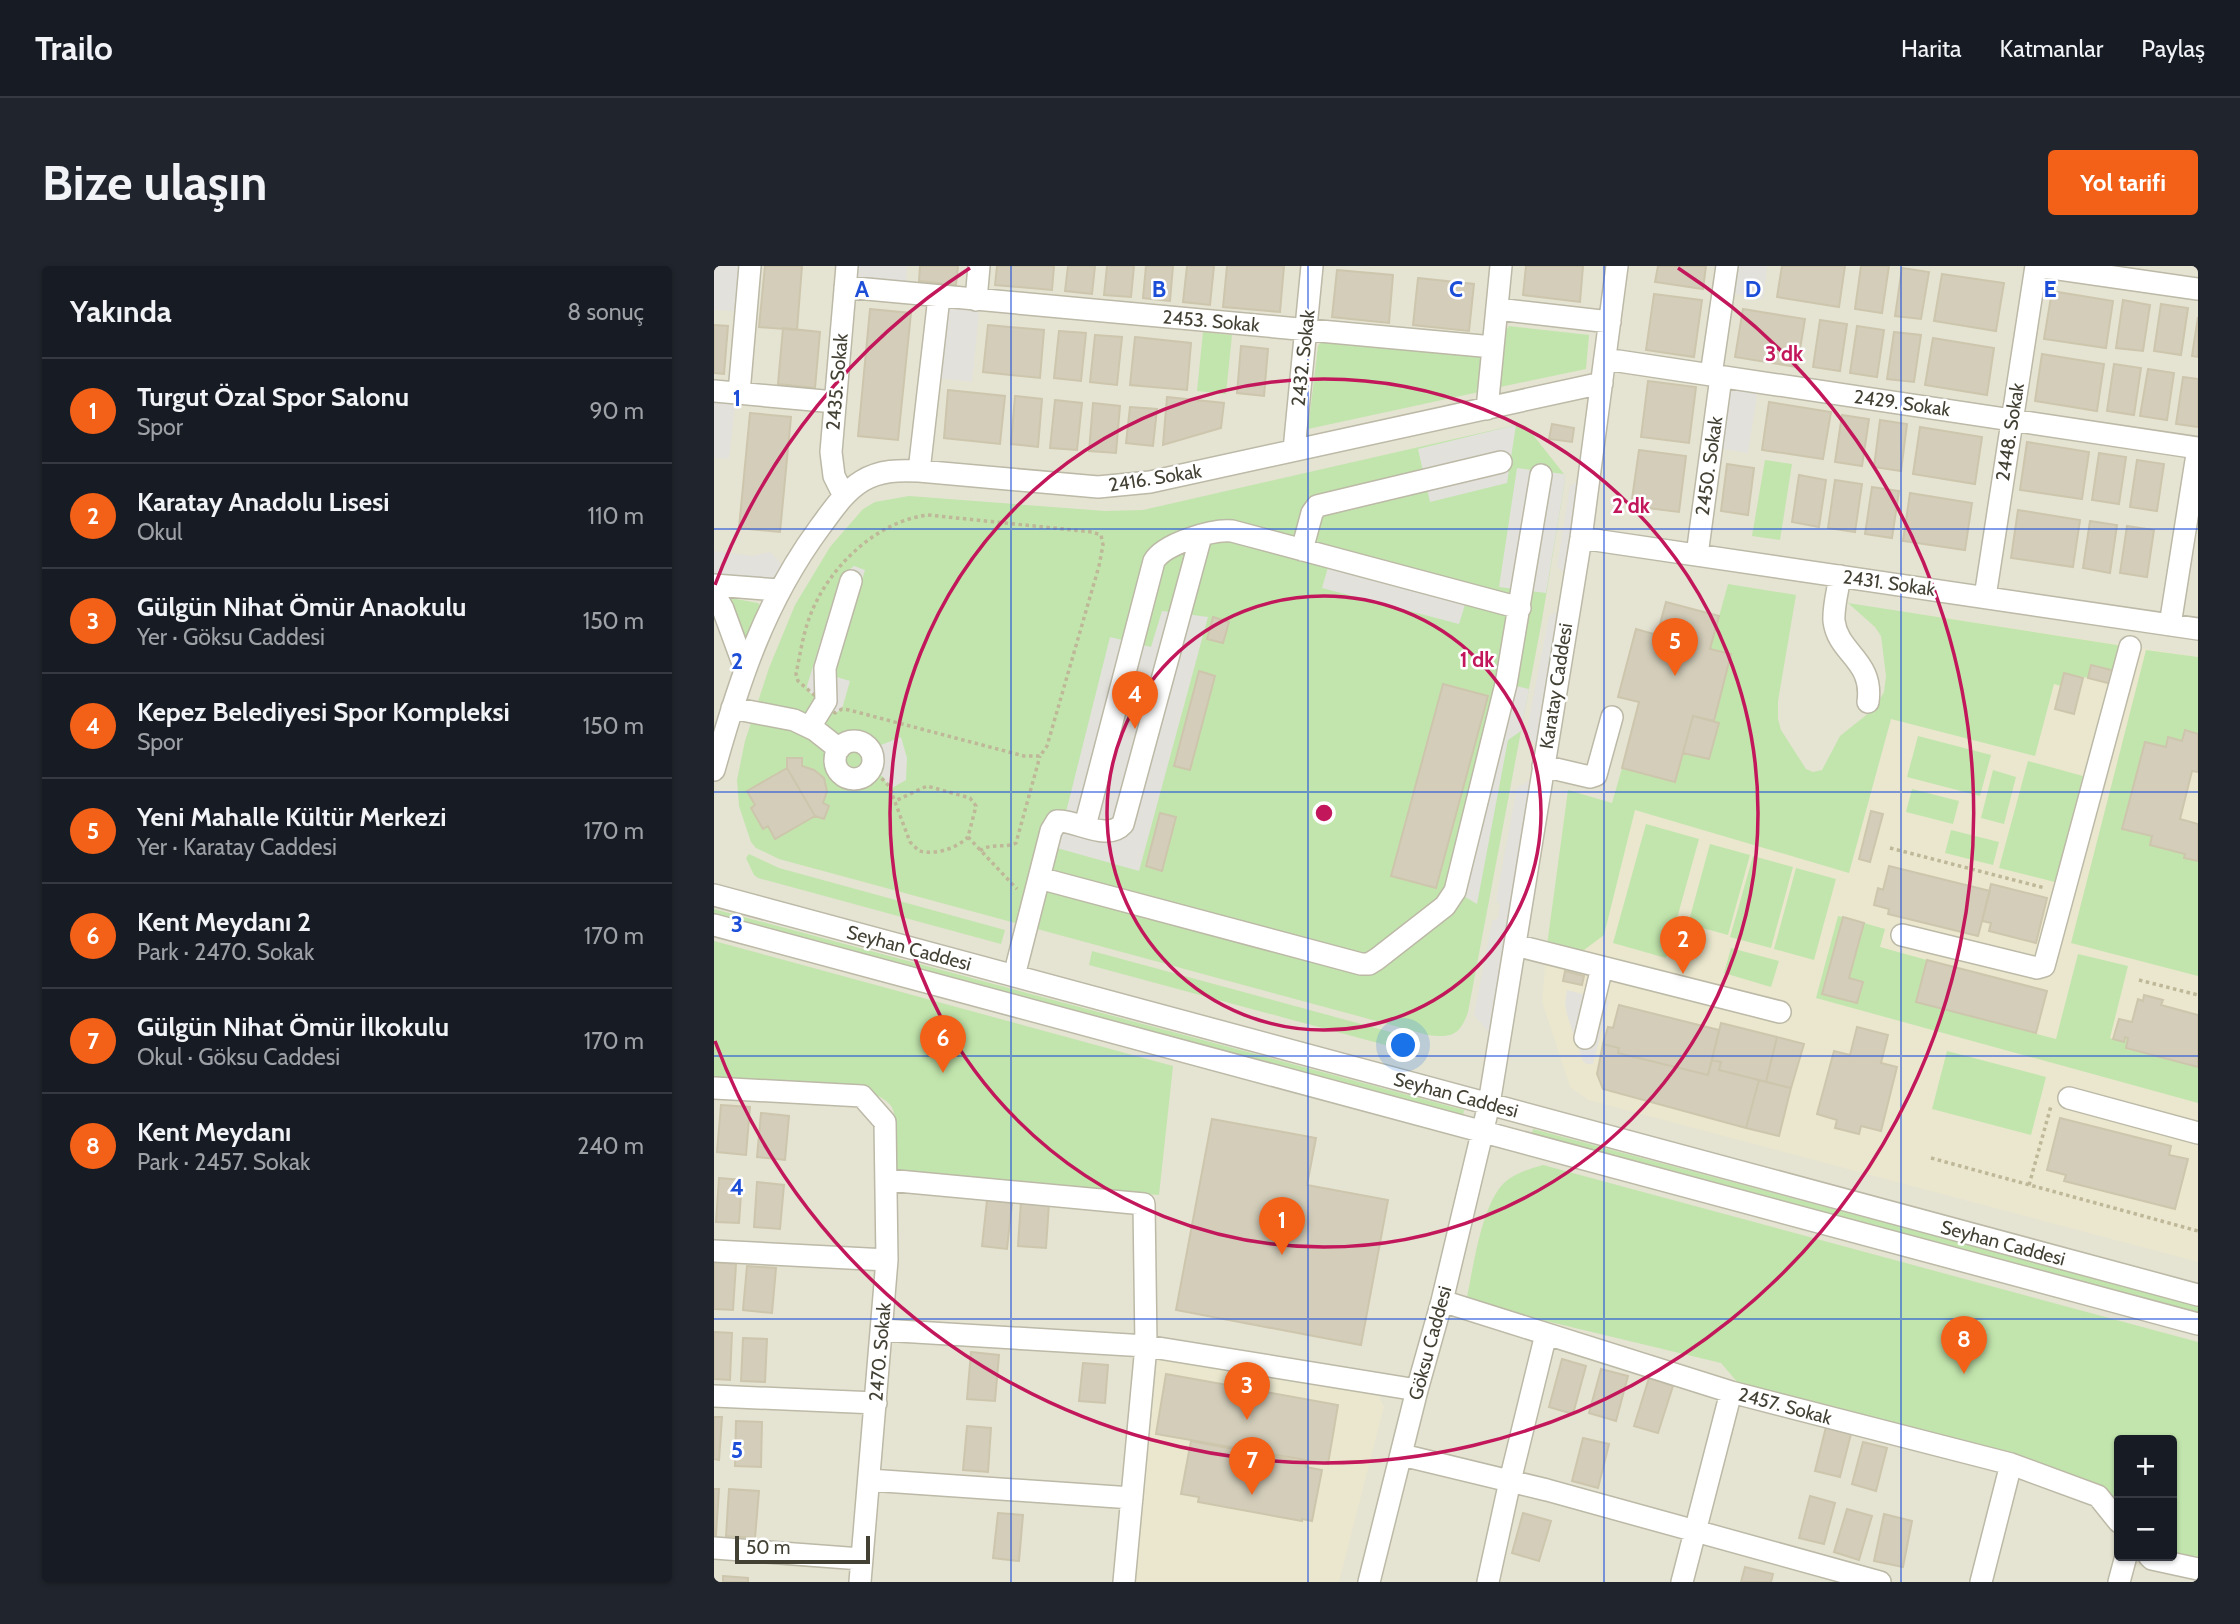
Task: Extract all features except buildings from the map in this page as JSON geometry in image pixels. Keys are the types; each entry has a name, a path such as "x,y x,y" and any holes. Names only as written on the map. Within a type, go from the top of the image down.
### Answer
{"street":[{"path":"739,393 750,266"},
{"name":"2435. Sokak","path":"844,496 837,485 831,463 847,266"},
{"path":"975,300 979,266"},
{"name":"2432. Sokak","path":"1294,450 1312,266"},
{"path":"1487,409 1501,266"},
{"name":"Karatay Caddesi","path":"1489,1104 1581,538 1617,266"},
{"name":"2450. Sokak","path":"1697,555 1727,266"},
{"path":"2037,266 2198,289"},
{"name":"2448. Sokak","path":"1985,597 2037,266"},
{"name":"2453. Sokak","path":"845,288 1493,347"},
{"path":"919,471 939,297"},
{"path":"1497,309 1610,322"},
{"name":"2429. Sokak","path":"1605,359 2198,448"},
{"name":"2416. Sokak","path":"714,770 746,669 779,590 800,554 844,496 876,474 919,471 1085,486 1150,482 1602,383"},
{"path":"714,391 835,402"},
{"path":"2170,625 2198,448"},
{"path":"1302,550 1312,513 1317,506 1501,462"},
{"path":"1039,878 1369,964 1445,906 1455,891 1506,684 1541,475"},
{"path":"1085,826 1154,561 1165,550 1220,530 1232,531 1520,608"},
{"path":"1014,976 1051,831 1057,821 1112,831 1123,824 1200,536"},
{"name":"2431. Sokak","path":"1581,538 2198,629"},
{"path":"1840,576 1834,621 1838,633 1868,676 1868,702"},
{"path":"810,727 827,696 825,668 851,581"},
{"path":"714,585 779,590"},
{"path":"714,593 746,669"},
{"path":"1902,935 2041,968 2046,961 2130,647"},
{"path":"732,708 794,720 810,727 839,749 849,741 861,742 873,756 872,768"},
{"path":"1543,766 1590,777 1596,775 1612,717"},
{"name":"Seyhan Caddesi","path":"714,895 2198,1295"},
{"name":"Seyhan Caddesi","path":"714,925 2198,1324"},
{"path":"1515,945 1780,1012"},
{"path":"1585,1038 1602,967"},
{"name":"2470. Sokak","path":"714,1088 862,1096 885,1122 887,1260 860,1582"},
{"path":"2068,1098 2198,1133"},
{"name":"Göksu Caddesi","path":"1369,1582 1442,1301 1489,1104"},
{"path":"887,1180 1144,1204 1146,1346 1124,1582"},
{"path":"714,1251 887,1260"},
{"name":"2457. Sokak","path":"1442,1301 1731,1392 2011,1464 2098,1496 2114,1516"},
{"path":"882,1330 1146,1346 1417,1390"},
{"path":"1488,1582 1546,1334"},
{"path":"1682,1582 1731,1392"},
{"path":"714,1396 876,1403"},
{"path":"1402,1455 1510,1481 1880,1582"},
{"path":"1981,1582 2011,1464"},
{"path":"869,1480 1132,1498"},
{"path":"714,1548 861,1559"},
{"path":"2119,1582 2125,1561"},
{"path":"2161,1561 2198,1569"}],"path":[{"path":"981,850 1016,843 1099,566 1102,539 1098,533 928,516 903,520 872,536 838,570 813,607 806,626 796,678 835,713 842,709 849,710 1024,756 1040,756"},
{"path":"872,768 889,786 910,842 919,851 939,852 968,837 976,806 970,798 927,786 895,801"},
{"path":"968,837 1032,905"},
{"path":"1890,848 2064,893"},
{"path":"2139,979 2198,995"},
{"path":"2029,1185 2050,1109 2060,1099 2068,1098"},
{"path":"1931,1158 2198,1231"}],"shaded area":[{"path":"714,266 2198,266 2198,1582 714,1582"},
{"path":"714,266 750,266 746,312 714,310"},
{"path":"847,266 907,266 905,293 845,287"},
{"path":"1727,266 1767,266 1763,299 1724,292"},
{"path":"939,297 980,301 972,382 930,377"},
{"path":"1721,377 1759,382 1748,453 1712,447"},
{"path":"714,391 736,393 729,459 714,458"},
{"path":"1516,425 1507,483 1430,502 1418,449"},
{"path":"1517,468 1564,474 1546,593 1499,587"},
{"path":"1590,473 1574,580 1557,567 1570,486"},
{"path":"714,551 752,556 770,552 789,572 782,582 714,585"},
{"path":"1331,557 1468,595 1459,624 1322,588"},
{"path":"854,566 865,570 833,676 850,681 842,709 835,713 808,691 807,686 840,577"},
{"path":"1569,606 1545,754 1526,735 1549,616"},
{"path":"1162,611 1208,617 1139,871 1057,848 1110,637 1151,647"},
{"path":"1920,614 2198,657 2198,1262 1588,1100 1570,1087 1542,1002 1568,790 1849,872"},
{"path":"1506,684 1529,689 1521,731 1508,740 1477,904 1455,891"},
{"path":"901,737 907,758 906,780 890,789 883,777 872,768 871,749"},
{"path":"1541,775 1499,1044 1474,1015 1492,921 1498,918 1500,904 1496,900 1517,787"},
{"path":"1567,990 1609,1001 1593,1064 1583,1061 1567,1015"},
{"path":"1158,1355 1378,1394 1384,1407 1339,1582 1134,1582"}],"green space":[{"path":"1509,326 1589,335 1586,369 1500,387 1506,330"},
{"path":"1203,332 1232,335 1226,394 1197,391"},
{"path":"1321,342 1477,354 1482,357 1479,392 1308,429 1318,346"},
{"path":"1520,424 1526,426 1564,474 1565,480 1542,620 1468,1012 1462,1026 1454,1033 1443,1036 1428,1035 779,859 756,848 751,842 739,806 737,780 745,741 769,668 795,605 830,547 863,509 875,502 909,496 1105,511 1143,510"},
{"path":"1765,460 1792,464 1780,540 1752,536"},
{"path":"1728,584 1796,595 1778,701 1778,719 1781,730 1806,769 1813,772 1822,770 1840,736 1875,708 1884,692 1886,676 1881,636 1875,627 1848,603 2130,647 2115,671 2092,665 2088,678 2064,673 2061,686 2054,684 2035,756 1891,719 1849,873 1635,810 1604,935 1580,953 1547,945 1568,790 1612,803 1622,768 1675,782 1683,753 1709,759 1719,723 1714,721 1731,655 1710,649"},
{"path":"731,598 760,605 747,636 744,637"},
{"path":"2146,650 2198,657 2198,734 2185,730 2182,741 2168,737 2166,747 2145,743 2122,829 2152,836 2150,845 2185,854 2184,858 2198,861 2198,976 2071,943"},
{"path":"1918,736 1991,755 1980,796 1907,777"},
{"path":"2028,761 2083,776 2055,882 1999,868"},
{"path":"1993,770 2016,777 2004,824 1981,818"},
{"path":"1912,789 1959,801 1953,824 1906,812"},
{"path":"1646,824 1699,839 1666,958 1613,943"},
{"path":"1951,830 1999,842 1993,865 1945,853"},
{"path":"1710,844 1750,855 1728,935 1688,924"},
{"path":"749,854 779,868 1005,930 1001,944 758,878 746,858"},
{"path":"1753,856 1793,867 1771,948 1730,937"},
{"path":"1796,868 1836,879 1814,960 1774,949"},
{"path":"714,909 1464,1110 1463,1116 714,915"},
{"path":"1838,916 1843,917 1822,994 1857,1003 1863,982 1849,978 1864,923 1885,929 1880,947 1927,960 1916,1002 2056,1039 2078,954 2128,966 2110,1038 2124,1042 2125,1037 2128,1038 2126,1049 2198,1067 2198,1103 1816,998"},
{"path":"714,941 1173,1066 1159,1195 895,1173 894,1112 880,1097 867,1091 714,1079"},
{"path":"1731,948 1779,961 1771,987 1724,973"},
{"path":"1092,951 1420,1040 1415,1053 1089,965"},
{"path":"1947,1051 2046,1077 2031,1135 1932,1109"},
{"path":"1533,1129 2198,1306 2198,1312 1532,1134"},
{"path":"1543,1165 2198,1342 2198,1562 2177,1556 2177,1435 2114,1435 2114,1500 2103,1486 1739,1384 1721,1363 1466,1302 1489,1206 1504,1183 1527,1170"}],"place":[{"name":"Yeni Mahalle Kültür Merkezi","path":"1675,676"},
{"name":"Kepez Belediyesi Spor Kompleksi","path":"1135,729"},
{"name":"Karatay Anadolu Lisesi","path":"1683,974"},
{"name":"Kent Meydanı 2","path":"943,1073"},
{"name":"Turgut Özal Spor Salonu","path":"1282,1255"},
{"name":"Kent Meydanı","path":"1964,1374"},
{"name":"Gülgün Nihat Ömür Anaokulu","path":"1247,1420"},
{"name":"Gülgün Nihat Ömür İlkokulu","path":"1252,1495"}]}
